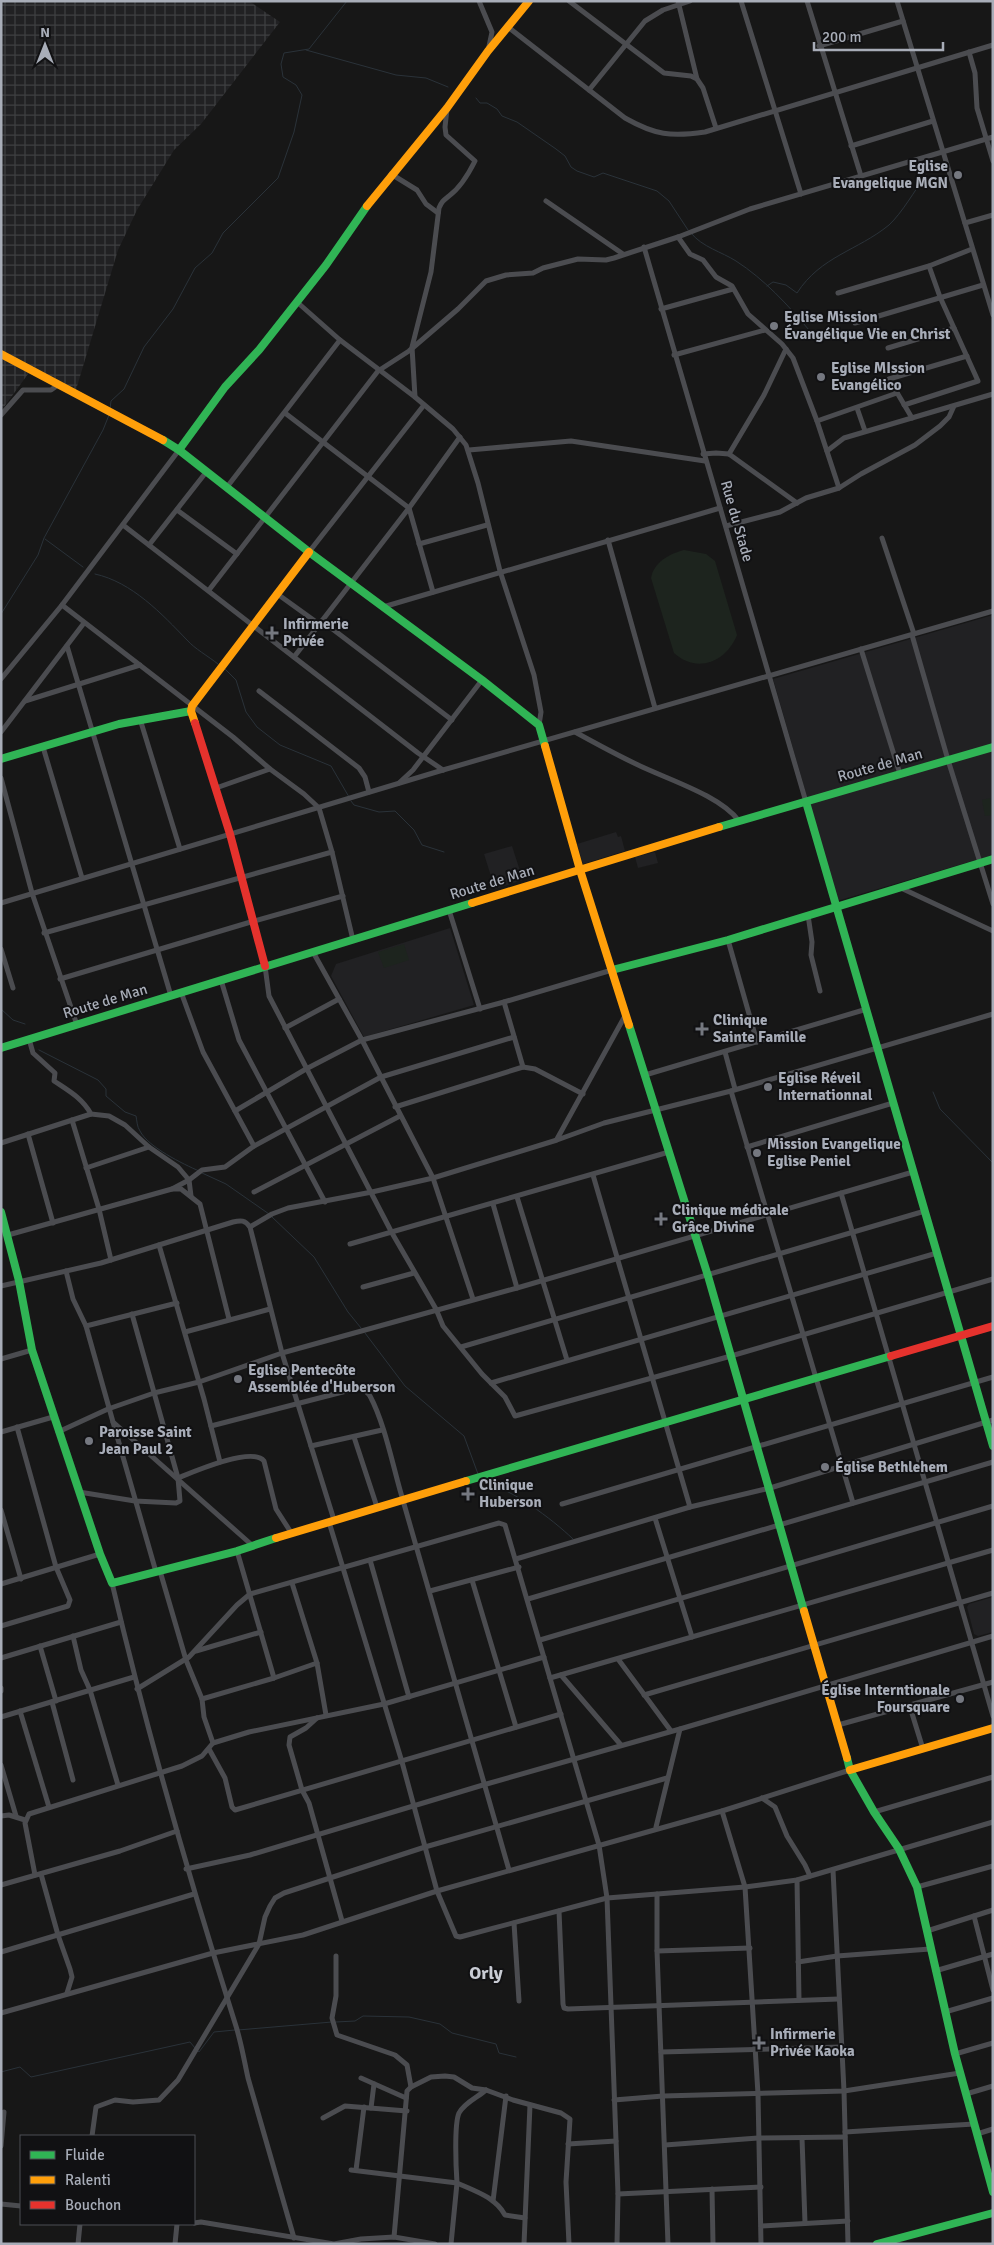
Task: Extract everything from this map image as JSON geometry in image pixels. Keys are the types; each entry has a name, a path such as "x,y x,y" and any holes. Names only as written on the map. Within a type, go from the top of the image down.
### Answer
{"main road":[{"path":"179,450 225,387 253,356 326,265 355,221 447,108 488,51 528,1"},
{"path":"1,354 179,450 309,552 482,680 539,726 580,870 696,1235 850,1770 874,1812 899,1848 917,1887 955,2054 976,2134 990,2174 993,2192"},
{"path":"1,759 140,719 192,708 276,593 309,552"},
{"path":"192,708 230,834 265,966"},
{"name":"Route de Man","path":"1,1048 739,821 993,747"},
{"path":"806,802 974,1382 989,1421 993,1446"},
{"path":"612,970 728,940 993,859"},
{"path":"1,1212 19,1281 32,1350 52,1417 112,1583 237,1551 377,1507 993,1326"},
{"path":"850,1770 993,1728"},
{"path":"877,2244 993,2213"}],"street":[{"path":"480,1 492,32 488,51"},
{"path":"569,1 664,73 691,76 696,79 703,88 716,128"},
{"path":"589,90 645,21 678,3 690,1"},
{"path":"742,1 801,194"},
{"path":"807,1 819,46 861,176"},
{"path":"897,1 993,315"},
{"path":"678,3 694,64 696,79"},
{"path":"819,46 903,21"},
{"path":"508,27 626,118 646,130 666,134 687,134 716,128 993,45"},
{"path":"969,52 975,73 977,108 993,161"},
{"path":"415,397 412,347 431,272 438,213 443,200 465,179 475,161 446,135 444,127 447,108"},
{"path":"851,146 933,121"},
{"path":"209,590 378,371 412,347 458,309 486,281 495,277 524,275 559,263 578,259 606,260 678,238 707,225 801,194 993,137"},
{"path":"392,174 417,190 426,204 438,213"},
{"path":"546,202 623,254"},
{"path":"964,223 993,215"},
{"path":"678,238 690,254 702,260 716,277 733,289 748,314 786,349 793,358 817,421 839,488"},
{"name":"Rue du Stade","path":"644,247 806,802"},
{"path":"838,293 929,266 972,249"},
{"path":"904,405 978,381 940,297 929,266"},
{"path":"855,323 983,284"},
{"path":"661,309 733,289"},
{"path":"297,302 378,371 415,397 460,437 469,450 500,571 534,674 541,712 539,726"},
{"path":"888,348 954,328"},
{"path":"674,355 765,330"},
{"path":"227,487 340,340"},
{"path":"729,454 764,394 786,349"},
{"path":"912,418 890,379 967,356"},
{"path":"1,415 23,390 51,390 58,385"},
{"path":"817,421 897,393"},
{"path":"827,451 844,438 993,394"},
{"path":"309,552 424,405"},
{"path":"726,526 780,512 806,498 839,488 869,469 915,445 949,417 954,406"},
{"path":"856,408 865,431"},
{"path":"285,412 409,508 433,592"},
{"path":"294,657 409,508 460,437"},
{"path":"469,450 572,441 705,461"},
{"path":"1,679 62,605 179,450"},
{"path":"703,454 716,452 729,454 798,503"},
{"path":"150,545 207,471"},
{"path":"383,607 500,571 720,508"},
{"path":"176,510 237,554"},
{"path":"123,524 422,756 443,770"},
{"path":"419,544 487,525"},
{"path":"882,538 913,634 948,760 993,904"},
{"path":"608,540 655,708"},
{"path":"276,593 452,720"},
{"path":"62,605 304,794 319,808 332,852 353,940"},
{"path":"1,903 443,770 993,611"},
{"path":"1,732 84,623"},
{"path":"66,646 171,996"},
{"path":"861,650 900,774"},
{"path":"25,701 140,665"},
{"path":"396,785 413,770 482,680"},
{"path":"259,691 359,768 369,792"},
{"path":"140,719 180,849"},
{"path":"574,732 636,764 713,799 732,812 739,821"},
{"path":"43,747 82,878"},
{"path":"216,788 270,769"},
{"path":"1,778 44,933 77,1025"},
{"path":"44,933 332,852"},
{"path":"903,888 993,931"},
{"path":"60,979 254,920 343,896"},
{"path":"449,910 480,1009"},
{"path":"808,915 812,942 811,955 820,991"},
{"path":"728,940 757,1042"},
{"path":"1,949 13,988"},
{"path":"313,952 362,1040 433,1178 473,1299"},
{"path":"265,966 267,992 392,1233 436,1309 443,1326 505,1397 514,1413 518,1416 993,1279"},
{"path":"235,1111 306,1069 362,1040 480,1009 612,970"},
{"path":"221,980 239,1040 325,1202"},
{"path":"181,992 203,1052 254,1146"},
{"path":"285,1028 339,999"},
{"path":"504,1002 523,1067"},
{"path":"645,1075 866,1009"},
{"path":"557,1140 626,1014"},
{"path":"250,1227 272,1214 288,1208 325,1202 433,1178 557,1140 588,1128 733,1090 993,1014"},
{"path":"8,1235 172,1189 202,1170 225,1167 254,1146 381,1077 514,1037"},
{"path":"29,1039 33,1053 55,1073 54,1081 76,1095 86,1105 91,1114"},
{"path":"725,1052 747,1146 853,1503"},
{"path":"395,1107 523,1067 535,1069 583,1094"},
{"path":"747,1146 893,1103"},
{"path":"1,1143 91,1114 109,1116 135,1132 149,1147 178,1167 189,1180 191,1196"},
{"path":"254,1192 346,1142 400,1116"},
{"path":"72,1120 99,1209 111,1260"},
{"path":"28,1134 52,1223"},
{"path":"86,1168 149,1147"},
{"path":"350,1244 669,1152"},
{"path":"58,1432 108,1409 154,1393 199,1382 282,1353 517,1288 913,1172"},
{"path":"593,1175 642,1337 690,1507"},
{"path":"172,1189 181,1189 200,1204 229,1319"},
{"path":"841,1193 993,1716"},
{"path":"517,1197 567,1360"},
{"path":"493,1204 517,1288"},
{"path":"461,1347 925,1211"},
{"path":"1,1286 111,1260 241,1220 250,1227 270,1309 311,1446 342,1568 402,1762 437,1891 456,1936 460,1937 607,1898 745,1887 797,1880 899,1848 993,1822"},
{"path":"159,1245 177,1303 220,1462"},
{"path":"491,1382 937,1253"},
{"path":"66,1271 73,1299 86,1326 135,1501 186,1660 202,1699 204,1717 213,1743"},
{"path":"363,1287 414,1273"},
{"path":"86,1326 177,1303"},
{"path":"185,1332 270,1309"},
{"path":"78,1492 135,1501 179,1503 178,1478 132,1314"},
{"path":"1,1360 32,1350"},
{"path":"562,1504 993,1377"},
{"path":"211,1426 358,1388 365,1390 370,1396 430,1591 509,1870"},
{"path":"1,1432 52,1417"},
{"path":"516,1559 690,1507 770,1488 989,1421"},
{"path":"113,1422 253,1546"},
{"path":"1,1626 68,1606 70,1600 56,1567 17,1427"},
{"path":"311,1446 382,1430"},
{"path":"354,1436 377,1507"},
{"path":"178,1478 220,1462 255,1455 261,1457 264,1461 276,1509 292,1534"},
{"path":"528,1599 993,1462"},
{"path":"540,1640 993,1506"},
{"path":"1,1510 21,1579"},
{"path":"655,1518 692,1637"},
{"path":"137,1689 186,1660 237,1605 250,1594 503,1523 519,1567 599,1845 607,1898 618,2194 617,2244"},
{"path":"550,1678 993,1550"},
{"path":"237,1551 274,1678"},
{"path":"1,1584 100,1554"},
{"path":"370,1560 409,1697"},
{"path":"430,1591 519,1567"},
{"path":"472,1580 516,1727"},
{"path":"112,1583 137,1689 177,1830 186,1869 235,2024 294,2238"},
{"path":"292,1583 317,1663 326,1715"},
{"path":"644,1695 993,1593"},
{"path":"1,1658 121,1622"},
{"path":"195,1651 261,1632"},
{"path":"73,1636 81,1670 90,1690 118,1785"},
{"path":"186,1869 250,1855 993,1636"},
{"path":"40,1646 73,1780"},
{"path":"82,1989 72,1977 38,1875 26,1820 29,1814 193,1762 209,1749 213,1743 281,1724 384,1704 544,1657"},
{"path":"618,1659 671,1731"},
{"path":"202,1699 317,1663"},
{"path":"561,1675 621,1745"},
{"path":"1,1717 134,1677"},
{"path":"838,1725 993,1682"},
{"path":"910,1706 923,1749"},
{"path":"20,1711 49,1807"},
{"path":"209,1749 225,1778 233,1810 242,1809 561,1714"},
{"path":"317,1717 306,1728 290,1737 289,1741 302,1790 309,1803 342,1921"},
{"path":"656,1828 680,1729"},
{"path":"1,1765 16,1816"},
{"path":"1,2013 213,1952 303,1934 437,1891 722,1811 850,1770"},
{"path":"874,1812 993,1777"},
{"path":"92,2135 96,2107 115,2100 125,2102 160,2100 178,2080 259,1944 265,1917 275,1898 284,1893 426,1847 667,1778"},
{"path":"762,1798 776,1807 787,1836 810,1876"},
{"path":"722,1811 745,1887 758,2094 761,2244"},
{"path":"1,1816 16,1816 26,1820"},
{"path":"1,1885 120,1852 177,1830"},
{"path":"917,1887 993,1866"},
{"path":"833,1870 844,2091 848,2244"},
{"path":"797,1880 799,2000"},
{"path":"1,1952 194,1894"},
{"path":"657,1894 657,1952 664,2096 668,2244"},
{"path":"927,1931 993,1910"},
{"path":"559,1911 564,2008 610,2008 839,1999"},
{"path":"974,1916 993,1990"},
{"path":"514,1923 519,2000"},
{"path":"657,1952 750,1948"},
{"path":"798,1962 837,1956 930,1949"},
{"path":"935,1971 993,1954"},
{"path":"336,1956 336,1996 332,2018 337,2035 395,2054 407,2065 411,2086 406,2098 407,2111 394,2237"},
{"path":"67,1993 72,1977"},
{"path":"945,2012 993,1998"},
{"path":"955,2054 993,2043"},
{"path":"661,2052 842,2047"},
{"path":"614,2100 664,2096 844,2091 960,2073"},
{"path":"411,2086 431,2077 454,2077 472,2088 486,2090 567,2116 571,2125 568,2144 566,2208 569,2222 569,2244"},
{"path":"361,2078 406,2098"},
{"path":"372,2108 374,2084"},
{"path":"966,2094 993,2086"},
{"path":"451,2244 456,2184 455,2159 458,2114 465,2105 486,2090"},
{"path":"493,2201 506,2096"},
{"path":"524,2244 530,2105"},
{"path":"323,2118 345,2106 407,2111"},
{"path":"364,2107 353,2170 456,2184 493,2201 500,2206 505,2215 525,2218"},
{"path":"1,2146 4,2112"},
{"path":"665,2145 758,2138 802,2138 974,2124"},
{"path":"976,2134 993,2129"},
{"path":"802,2138 805,2223"},
{"path":"568,2144 616,2141"},
{"path":"618,2194 760,2187"},
{"path":"712,2190 712,2244"},
{"path":"1,2204 20,2206"},
{"path":"761,2226 848,2221"},
{"path":"195,2223 201,2222 333,2244 362,2239 394,2237 435,2244"},
{"path":"78,2244 80,2225"},
{"path":"175,2244 177,2225"}],"shaded area":[{"path":"1,1 249,1 280,22 201,124 174,150 137,210 118,250 75,393 31,370 1,411"},
{"path":"684,550 706,554 715,561 737,635 726,652 710,662 701,664 692,663 674,653 651,578 655,567 659,563 673,554"},
{"path":"993,615 993,855 837,901 773,679"},
{"path":"990,798 993,815 985,816 982,800"},
{"path":"616,832 618,837 621,836 625,851 583,864 577,844"},
{"path":"512,846 523,880 495,889 484,854"},
{"path":"655,852 658,863 638,868 635,857"},
{"path":"450,928 474,1005 364,1037 331,976 336,964"},
{"path":"404,944 409,960 384,968 378,952"},
{"path":"993,1597 993,1632 978,1636 974,1634 967,1607 969,1604"}],"waterway":[{"path":"110,409 111,401 124,389 144,347 173,309 195,268 212,253 223,233 278,178 294,132 302,95 296,85 283,77 281,64 284,53 309,49 347,1"},
{"path":"306,50 396,75 426,78 448,87"},
{"path":"476,98 480,103 487,103 497,109 502,116 517,122 556,149 565,156 571,167 577,171 594,177 603,173 657,191 669,201 688,230"},
{"path":"767,286 773,282 786,285 797,293 817,270 889,225 904,208 926,175"},
{"path":"691,233 712,249 736,261 766,284 809,330"},
{"path":"1,614 38,555 44,538 103,430 109,415"},
{"path":"45,539 83,567"},
{"path":"95,574 121,584 146,600 194,646 218,664"},
{"path":"224,668 236,680 246,712 257,727 280,745 331,766 349,797"},
{"path":"351,801 354,805 379,812 395,811 414,830 422,845 444,852"},
{"path":"1,1009 13,1020 25,1024"},
{"path":"39,1050 98,1080 106,1089 106,1096 125,1112 136,1116 139,1129 150,1143 199,1171"},
{"path":"933,1092 940,1109 993,1163"},
{"path":"202,1173 226,1184 269,1214"},
{"path":"272,1217 314,1257 348,1312 361,1328"},
{"path":"365,1333 405,1386 464,1436 478,1474"},
{"path":"483,1482 506,1491 531,1505 573,1539"},
{"path":"336,2022 355,2021 363,2016 409,2017 440,2024 452,2033 496,2044 499,2053 516,2057"},
{"path":"238,2030 332,2022"},
{"path":"198,2051 214,2032 235,2030"},
{"path":"1,2072 20,2067 31,2077 190,2042 195,2048"}],"traffic: fast":[{"path":"179,450 225,387 259,350 326,265 367,206"},
{"path":"163,440 179,450 309,552 482,680 539,725 545,746"},
{"path":"1,759 119,724 191,711"},
{"path":"719,827 993,747"},
{"path":"806,802 993,1446"},
{"path":"612,970 728,940 993,859"},
{"path":"1,1048 472,903"},
{"path":"629,1025 708,1276 804,1611"},
{"path":"1,1212 19,1281 32,1350 100,1554 112,1583 237,1551 276,1538"},
{"path":"466,1481 891,1356"},
{"path":"847,1758 850,1770 874,1812 899,1849 917,1887 955,2054 993,2192"},
{"path":"877,2244 993,2213"}],"traffic: slow":[{"path":"367,206 447,108 488,51 529,1"},
{"path":"1,354 163,440"},
{"path":"195,723 191,711 192,706 309,552"},
{"path":"545,746 580,870 629,1025"},
{"path":"472,903 719,827"},
{"path":"276,1538 466,1481"},
{"path":"804,1611 847,1758"},
{"path":"850,1770 993,1728"}],"traffic: jam":[{"path":"195,723 230,834 265,966"},
{"path":"891,1356 993,1326"}],"place":[{"name":"Eglise Evangelique MGN","path":"958,175"},
{"name":"Eglise Mission Évangélique Vie en Christ","path":"774,326"},
{"name":"Eglise MIssion Evangélico","path":"821,377"},
{"name":"Infirmerie Privée","path":"272,633"},
{"name":"Clinique Sainte Famille","path":"702,1029"},
{"name":"Eglise Réveil Internationnal","path":"768,1087"},
{"name":"Mission Evangelique Eglise Peniel","path":"757,1153"},
{"name":"Clinique médicale Grâce Divine","path":"661,1219"},
{"name":"Eglise Pentecôte Assemblée d'Huberson","path":"238,1379"},
{"name":"Paroisse Saint Jean Paul 2","path":"89,1441"},
{"name":"Église Bethlehem","path":"825,1467"},
{"name":"Clinique Huberson","path":"468,1494"},
{"name":"Église Interntionale Foursquare","path":"960,1699"},
{"name":"Infirmerie Privée Kaoka","path":"759,2043"}],"district":[{"name":"Orly","path":"486,1973"}]}
